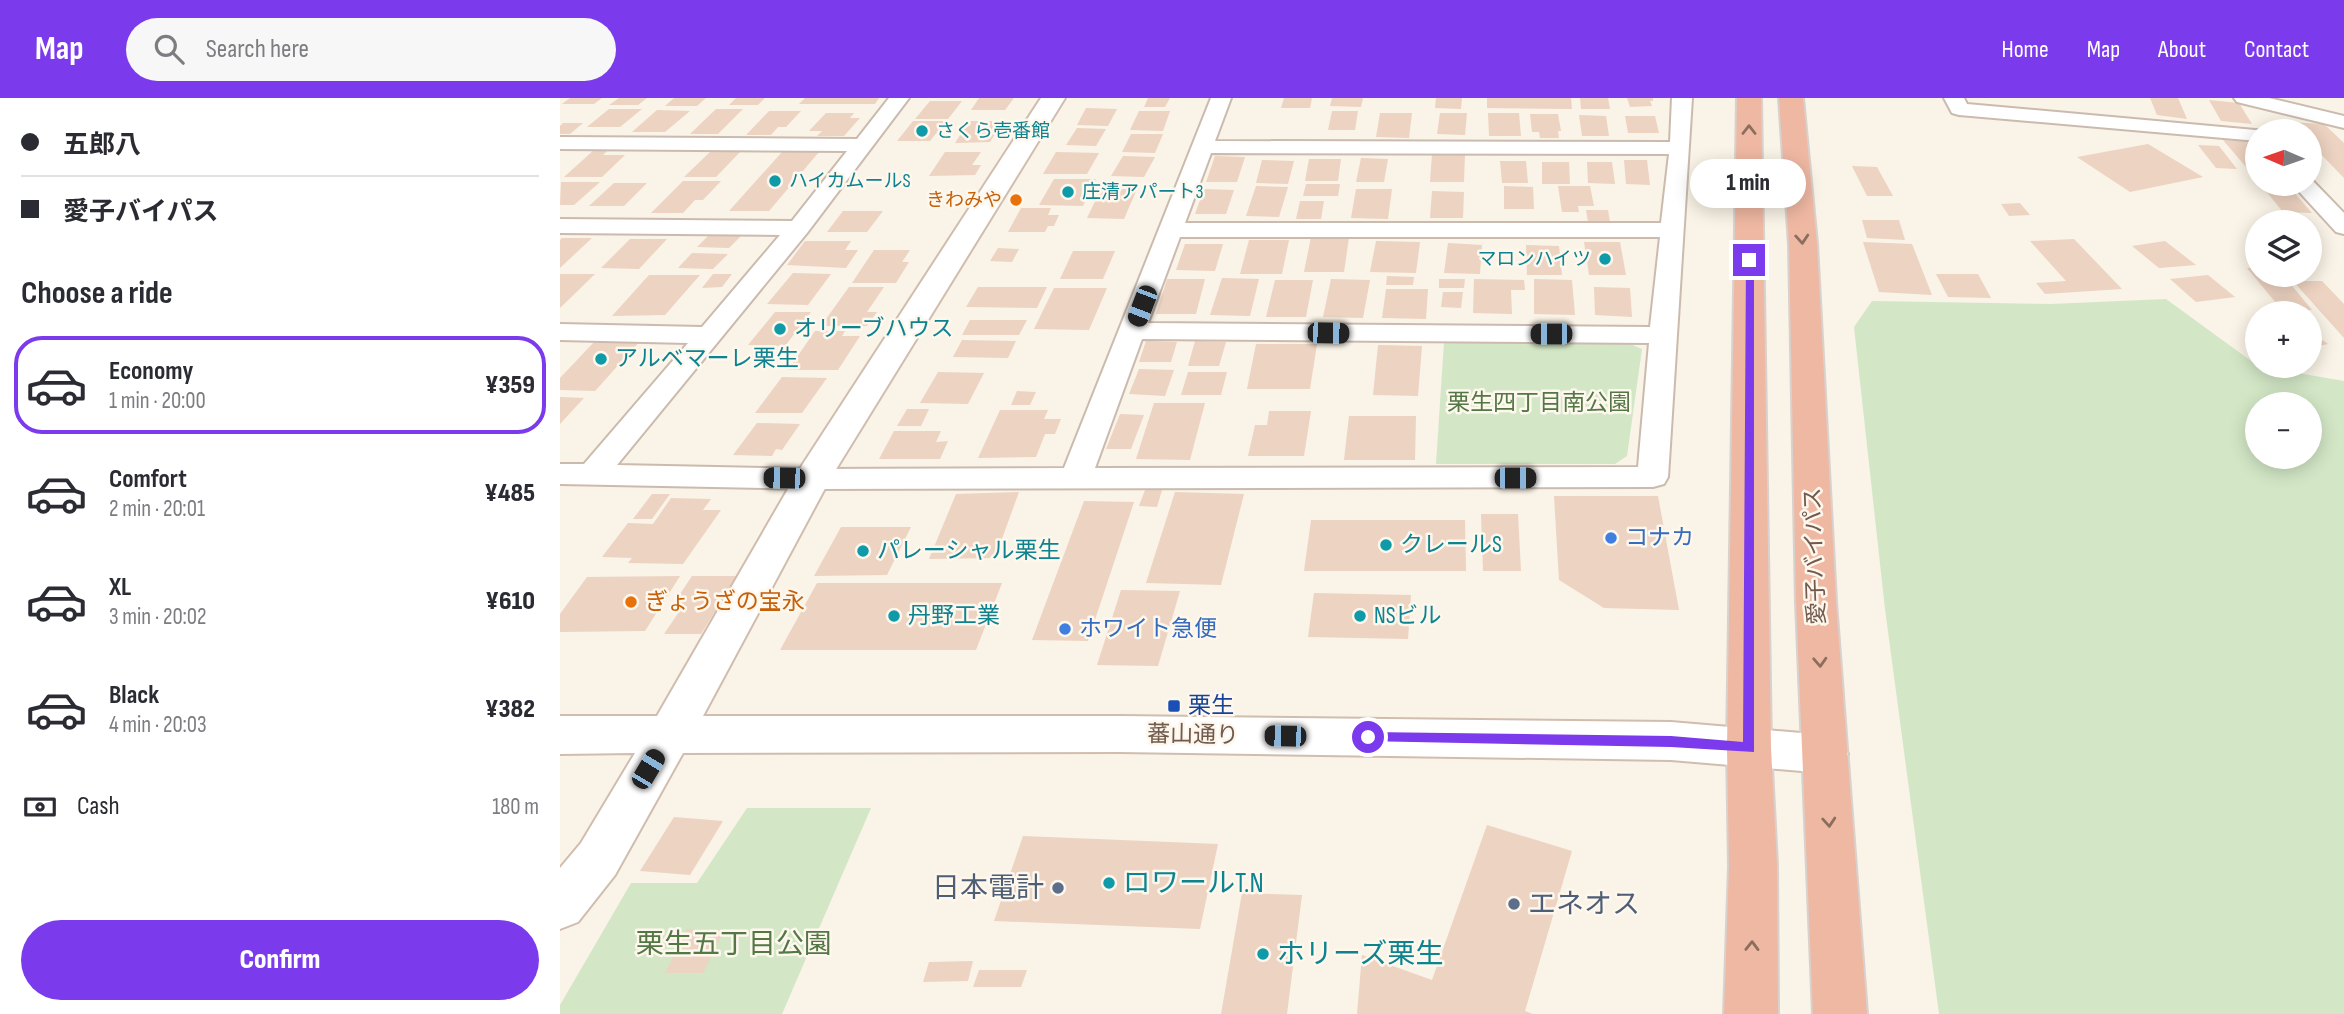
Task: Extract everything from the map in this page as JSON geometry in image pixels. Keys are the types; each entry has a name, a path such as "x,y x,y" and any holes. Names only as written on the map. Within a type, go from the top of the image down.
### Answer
{"highway":[{"path":"1749,98 1749,748 1753,866 1751,1014"},
{"name":"愛子バイパス","path":"1791,98 1803,244 1825,754 1840,1014"}],"street":[{"path":"593,474 799,228 899,98"},
{"path":"560,905 598,859 668,734 700,683 812,479 1053,98"},
{"path":"1075,479 1221,98"},
{"path":"560,474 812,479 1653,477 1682,98"},
{"path":"1954,98 1959,109 2245,134"},
{"path":"2244,98 2344,122"},
{"path":"560,143 863,145"},
{"path":"1202,147 1680,148"},
{"path":"2315,196 2344,227"},
{"path":"560,226 799,228"},
{"path":"1171,230 1672,230"},
{"path":"1132,331 1663,335"},
{"path":"560,332 710,335"},
{"name":"蕃山通り","path":"560,735 1119,734 1671,741 1825,754"}],"green space":[{"path":"2166,299 2245,357 2245,378 2322,377 2344,381 2344,1014 1939,1014 1885,609 1854,327 1872,301 2051,304"},
{"name":"栗生四丁目南公園","path":"1444,342 1628,343 1642,349 1627,456 1615,464 1436,464"},
{"name":"栗生五丁目公園","path":"747,808 871,808 782,1014 560,1014 560,1005 631,883 697,883"}],"building":[{"path":"570,98 602,98 594,104 562,104"},
{"path":"619,98 647,98 638,105 609,105"},
{"path":"674,98 706,98 697,106 665,106"},
{"path":"736,98 765,98 758,105 729,105"},
{"path":"805,98 879,98 875,104 799,104"},
{"path":"979,98 1014,98 1005,110 971,110"},
{"path":"1148,98 1170,98 1165,107 1144,107"},
{"path":"1284,98 1312,98 1310,108 1281,108"},
{"path":"1332,98 1363,98 1361,107 1330,106"},
{"path":"1436,98 1462,98 1461,109 1435,108"},
{"path":"1487,98 1571,98 1572,109 1487,108"},
{"path":"1580,98 1608,98 1610,109 1581,109"},
{"path":"1627,98 1653,98 1653,101 1650,101 1652,106 1630,107"},
{"path":"2150,98 2178,98 2187,119 2157,115"},
{"path":"2209,100 2239,103 2249,119 2245,119 2245,123 2221,121"},
{"path":"930,101 962,101 948,119 915,119"},
{"path":"1086,108 1117,109 1108,126 1077,125"},
{"path":"609,109 642,109 620,127 587,127"},
{"path":"716,109 743,109 718,134 690,134"},
{"path":"657,110 690,111 665,132 632,132"},
{"path":"769,111 801,111 786,127 778,127 771,135 746,135"},
{"path":"1139,111 1170,111 1163,131 1130,130"},
{"path":"1332,111 1358,111 1355,130 1328,130"},
{"path":"826,113 854,113 850,118 860,118 844,136 817,136 822,131 809,131"},
{"path":"1380,113 1412,113 1409,138 1376,137"},
{"path":"1440,113 1467,113 1465,135 1437,134"},
{"path":"1488,113 1519,113 1521,136 1489,136"},
{"path":"1530,114 1558,114 1561,131 1558,131 1559,138 1540,138 1539,132 1532,132"},
{"path":"1579,115 1606,116 1609,136 1582,136"},
{"path":"1625,116 1655,116 1659,133 1628,133"},
{"name":"さくら壱番館","path":"913,121 946,121 930,141 897,141"},
{"path":"969,121 1003,121 990,142 955,143"},
{"path":"563,123 583,123 570,134 560,134 560,126"},
{"path":"2322,124 2344,143 2344,178 2322,155"},
{"path":"1077,128 1106,129 1096,146 1066,145"},
{"path":"1131,134 1163,134 1155,153 1122,152"},
{"path":"2223,140 2245,141 2245,166"},
{"path":"2148,144 2203,177 2130,192 2077,157"},
{"path":"2198,145 2219,146 2237,169 2216,168"},
{"path":"609,149 603,155 625,155 602,177 564,177 594,150"},
{"path":"710,152 740,152 716,177 684,177"},
{"name":"ハイカムールS","path":"782,152 819,152 769,211 729,211"},
{"path":"945,152 981,152 972,165 981,165 975,175 929,176"},
{"path":"1056,152 1099,153 1087,174 1043,174"},
{"path":"1432,154 1465,154 1464,182 1430,182"},
{"path":"1123,156 1155,157 1144,177 1111,176"},
{"path":"1215,156 1245,157 1237,182 1206,182"},
{"path":"1361,158 1388,159 1384,182 1356,182"},
{"path":"1309,159 1341,159 1338,181 1305,181"},
{"path":"1262,160 1294,161 1288,184 1256,183"},
{"path":"1624,160 1647,160 1650,185 1626,184"},
{"path":"1500,161 1526,161 1528,183 1502,183"},
{"path":"1542,162 1569,162 1570,184 1542,184"},
{"path":"1587,162 1612,162 1615,184 1588,183"},
{"path":"1852,166 1877,167 1893,196 1867,196"},
{"name":"庄清アパート3","path":"1054,179 1096,179 1083,206 1039,205"},
{"path":"683,181 721,181 703,200 695,200 683,213 651,213"},
{"path":"561,182 600,182 574,205 560,205"},
{"path":"614,183 647,183 624,206 589,206"},
{"path":"1306,184 1340,184 1338,196 1303,196"},
{"path":"1256,186 1288,187 1279,217 1246,216"},
{"path":"1504,186 1533,187 1534,209 1504,209"},
{"path":"1558,186 1590,186 1594,206 1578,206 1579,212 1562,212"},
{"path":"1101,189 1137,189 1124,219 1087,218"},
{"path":"1204,189 1234,190 1226,214 1195,214"},
{"path":"1356,189 1392,189 1388,219 1351,218"},
{"path":"1432,191 1464,192 1463,218 1430,218"},
{"path":"2270,196 2297,196 2309,210 2281,210"},
{"path":"1300,201 1324,201 1321,219 1296,219"},
{"path":"2020,203 2030,215 2009,216 2001,204"},
{"path":"1021,208 1051,208 1048,215 1059,215 1054,226 1048,226 1045,232 1008,232"},
{"path":"1586,210 1608,210 1610,222 1588,222"},
{"path":"843,211 883,211 867,232 827,232"},
{"path":"1862,220 1899,220 1905,240 1867,238"},
{"path":"712,232 744,233 729,248 697,247"},
{"path":"1311,237 1349,238 1344,272 1304,272"},
{"path":"592,238 560,268 560,240"},
{"path":"630,239 667,239 639,269 601,268"},
{"path":"2074,239 2122,289 2045,294 2036,283 2066,281 2030,241"},
{"path":"1249,240 1289,240 1282,274 1240,274"},
{"path":"805,241 851,241 845,250 858,250 846,268 787,265"},
{"path":"1376,241 1420,242 1416,273 1370,272"},
{"path":"2165,241 2196,265 2159,268 2132,246"},
{"name":"マロンハイツ","path":"1584,242 1620,242 1626,275 1589,275"},
{"path":"1863,242 1912,244 1932,295 1879,292"},
{"path":"1448,243 1482,245 1480,274 1444,273"},
{"path":"1185,244 1223,244 1215,271 1176,270"},
{"path":"1526,245 1559,246 1562,275 1527,275"},
{"path":"998,248 1019,249 1012,262 990,261"},
{"path":"874,250 910,250 902,262 909,262 896,283 852,283"},
{"path":"1073,251 1115,251 1103,279 1060,279"},
{"path":"692,253 728,254 713,269 678,268"},
{"path":"793,273 831,274 808,305 767,304"},
{"path":"560,274 595,274 560,308"},
{"path":"713,274 732,274 722,287 702,288"},
{"path":"1936,274 1978,274 1991,298 1948,297"},
{"path":"649,275 700,275 665,315 612,316"},
{"path":"2208,275 2235,297 2196,302 2170,279"},
{"path":"1387,276 1414,277 1413,285 1386,285"},
{"path":"1222,278 1259,279 1250,316 1210,315"},
{"path":"1167,279 1205,279 1196,314 1156,314"},
{"path":"1331,279 1370,280 1363,318 1323,317"},
{"path":"1439,279 1465,279 1464,288 1439,288"},
{"path":"1474,279 1524,280 1525,290 1511,290 1512,314 1473,313"},
{"path":"1534,279 1572,280 1575,315 1534,314"},
{"path":"1275,280 1313,280 1306,317 1266,317"},
{"path":"2322,281 2344,304 2344,338 2322,313 2322,301 2311,301 2298,287 2322,287"},
{"path":"849,287 884,287 867,312 877,312 867,326 821,326"},
{"path":"978,287 1047,287 1037,308 966,307"},
{"path":"1594,287 1630,288 1632,317 1595,315"},
{"path":"2263,287 2293,287 2305,301 2274,301"},
{"path":"1054,288 1107,288 1089,330 1034,329"},
{"path":"1386,289 1428,289 1426,319 1382,318"},
{"path":"1443,292 1463,292 1461,308 1441,307"},
{"name":"オリーブハウス","path":"775,312 811,312 785,346 748,345"},
{"path":"970,320 1027,320 1019,335 962,335"},
{"path":"815,331 845,331 842,336 860,336 838,370 788,370"},
{"name":"アルベマーレ栗生","path":"596,340 641,340 595,391 560,390 560,378"},
{"path":"962,340 1016,341 1008,358 953,357"},
{"path":"1146,341 1177,342 1171,362 1139,362"},
{"path":"1195,341 1226,342 1219,366 1188,366"},
{"path":"1256,344 1317,344 1310,389 1247,389"},
{"path":"1378,345 1422,346 1418,396 1373,395"},
{"path":"1139,369 1174,370 1165,396 1129,394"},
{"path":"938,372 984,373 968,404 920,403"},
{"path":"1188,372 1227,372 1221,395 1181,395"},
{"path":"782,377 827,378 802,413 755,413"},
{"path":"1017,391 1036,392 1030,405 1011,405"},
{"path":"560,397 584,398 560,424"},
{"path":"1154,403 1205,403 1190,460 1136,459"},
{"path":"907,409 929,409 921,426 897,426"},
{"path":"1000,410 1048,410 1044,419 1061,419 1055,434 1045,434 1036,457 978,458"},
{"path":"1269,411 1311,411 1304,456 1248,456 1255,425 1267,425"},
{"path":"1120,414 1144,415 1131,449 1106,449"},
{"path":"1349,416 1416,416 1415,460 1344,460"},
{"path":"757,423 800,424 782,450 776,449 772,456 733,455"},
{"path":"894,431 941,431 936,442 948,441 940,459 879,459"},
{"path":"1145,490 1162,490 1157,507 1139,506"},
{"path":"1019,492 995,558 929,559 956,494"},
{"path":"1175,492 1244,494 1221,585 1146,583"},
{"path":"652,494 670,494 652,519 633,519"},
{"name":"コナカ","path":"1554,496 1658,496 1679,610 1604,608 1559,580"},
{"path":"671,498 711,499 703,510 721,510 683,564 628,563 632,558 602,557 628,523 653,524"},
{"path":"1084,501 1134,502 1088,641 1032,640"},
{"path":"1481,514 1518,514 1521,571 1483,571"},
{"name":"クレールS","path":"1311,520 1465,520 1466,571 1304,571"},
{"name":"パレーシャル栗生","path":"841,527 911,527 887,575 814,576"},
{"path":"680,576 645,631 560,632 560,614 587,577"},
{"path":"692,576 737,576 701,634 664,634 681,609 670,609"},
{"name":"丹野工業","path":"817,583 1002,583 976,650 780,650"},
{"path":"1121,590 1180,591 1158,666 1097,665"},
{"name":"NSビル","path":"1314,593 1411,595 1408,639 1308,637"},
{"path":"674,817 723,821 690,875 640,871"},
{"path":"1487,825 1572,851 1525,1011 1533,1014 1357,1014 1362,955 1432,980"},
{"name":"ロワールT.N","path":"1023,836 1218,844 1200,929 994,921"},
{"name":"ホリーズ栗生","path":"1242,893 1302,895 1287,1014 1221,1014"},
{"path":"687,929 724,930 703,973 665,973"},
{"path":"973,961 968,981 923,982 929,962"},
{"path":"979,970 1027,970 1021,987 973,987"}],"place":[{"name":"さくら壱番館","path":"922,131"},
{"name":"ハイカムールS","path":"775,181"},
{"name":"庄清アパート3","path":"1068,192"},
{"name":"きわみや","path":"1016,200"},
{"name":"マロンハイツ","path":"1605,259"},
{"name":"オリーブハウス","path":"780,329"},
{"name":"アルベマーレ栗生","path":"601,359"},
{"name":"コナカ","path":"1611,538"},
{"name":"クレールS","path":"1386,545"},
{"name":"パレーシャル栗生","path":"863,551"},
{"name":"ぎょうざの宝永","path":"631,602"},
{"name":"丹野工業","path":"894,616"},
{"name":"NSビル","path":"1360,616"},
{"name":"ホワイト急便","path":"1065,629"},
{"name":"栗生","path":"1174,706"},
{"name":"ロワールT.N","path":"1109,883"},
{"name":"日本電計","path":"1058,888"},
{"name":"エネオス","path":"1514,904"},
{"name":"ホリーズ栗生","path":"1263,954"}],"route":[{"path":"1368,737 1671,741 1749,748 1749,260"}]}
